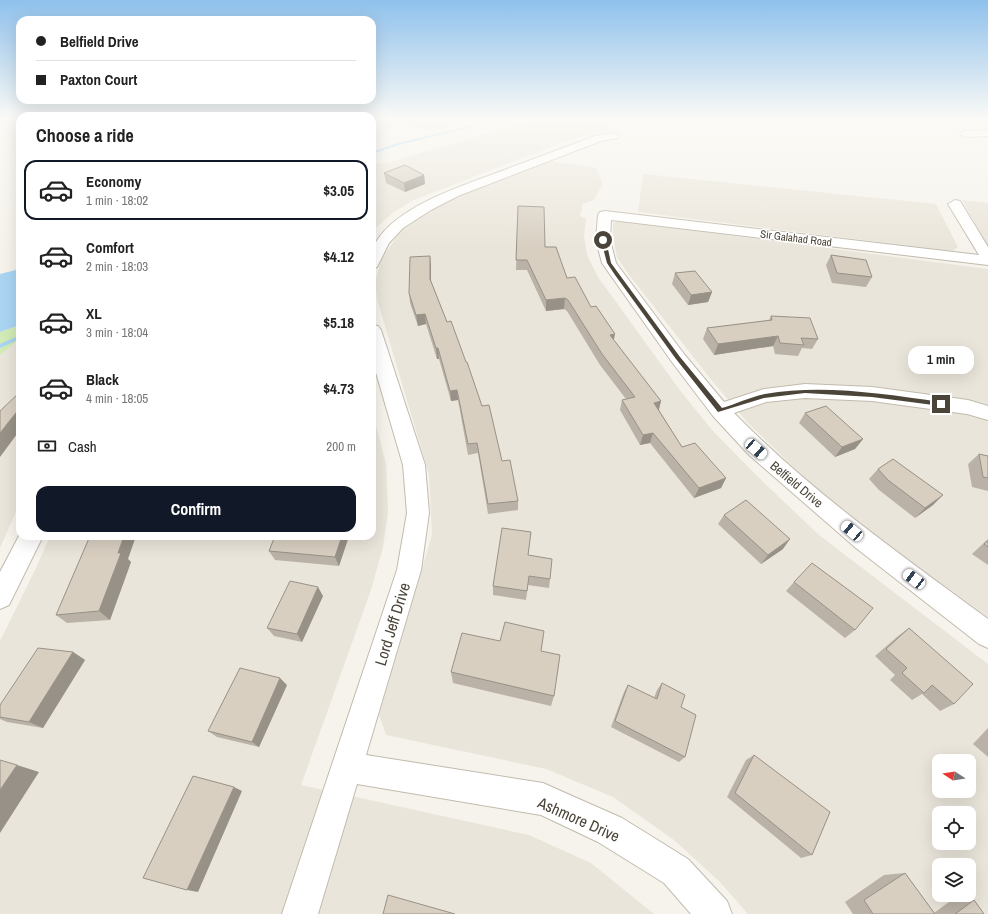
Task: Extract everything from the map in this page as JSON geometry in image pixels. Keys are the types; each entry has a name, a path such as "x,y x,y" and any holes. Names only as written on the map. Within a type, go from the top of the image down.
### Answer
{"street":[{"path":"376,255 382,242 398,225 426,207 454,193 534,163"},
{"path":"955,204 988,260"},
{"name":"Sir Galahad Road","path":"605,215 988,260"},
{"name":"Belfield Drive","path":"605,215 603,240 609,263 678,358 720,411 756,449 864,541 988,635"},
{"name":"Lord Jeff Drive","path":"300,914 348,767 409,570 418,513 414,465 376,343"},
{"path":"720,411 764,396 805,391 872,394 968,408 988,413"},
{"path":"0,597 29,540"},
{"name":"Ashmore Drive","path":"348,767 543,799 610,830 676,871 714,914"}],"shaded area":[{"path":"510,163 414,200 394,212 376,228 376,164"},
{"path":"546,163 561,163 596,168 603,184 594,200 583,204 580,216 586,219 584,236 587,255 598,277 679,389 712,430 759,478 819,535 988,664 988,914 748,914 719,881 674,840 613,797 546,769 386,735 379,715 432,535 429,475 377,299 376,290 376,279 382,258 400,232 424,213 450,200"},
{"path":"643,174 936,204 958,247 952,251 638,212"},
{"path":"962,200 988,203 988,246"},
{"path":"619,221 988,269 988,617 897,552 813,486 747,422 713,382 630,276 617,257 613,236 613,223"},
{"path":"16,342 16,512 0,548 0,355"},
{"path":"376,425 386,464 388,512 383,547 371,590 301,785 529,835 591,863 654,914 0,914 0,641 48,540 376,540"}],"green space":[{"path":"16,326 16,342 0,355 0,332"}],"water":[{"path":"16,270 16,326 0,332 0,274"}],"building":[{"path":"405,165 424,175 404,183 384,173"},
{"path":"518,206 544,207 545,247 556,247 567,278 575,277 591,307 596,306 615,334 610,335 661,401 654,403 682,447 695,443 726,478 699,488 653,433 643,435 622,400 635,397 602,354 568,300 565,298 546,300 527,260 516,260"},
{"path":"831,255 866,260 872,277 837,273"},
{"path":"430,256 430,279 447,322 451,321 482,406 489,405 502,461 510,460 518,501 488,504 477,443 468,444 457,390 450,391 438,348 436,348 425,314 416,315 409,293 410,257"},
{"path":"695,271 712,292 691,295 675,273"},
{"path":"771,316 810,318 818,339 801,338 804,345 780,343 778,336 718,344 707,328 772,320"},
{"path":"16,396 16,413 0,433 0,411"},
{"path":"826,406 863,439 842,447 805,413"},
{"path":"979,454 988,456 988,478 983,477"},
{"path":"893,459 943,495 925,508 888,480 878,469"},
{"path":"746,500 790,539 768,555 724,515"},
{"path":"502,528 531,532 528,555 552,559 550,579 529,576 527,591 493,586"},
{"path":"88,540 123,540 118,553 121,553 99,611 56,615"},
{"path":"273,540 341,540 335,557 269,551"},
{"path":"988,541 988,547 984,544"},
{"path":"812,563 873,608 855,630 794,582"},
{"path":"290,581 318,587 297,634 267,628"},
{"path":"505,622 544,631 541,651 560,655 554,696 451,672 462,633 500,641"},
{"path":"909,628 973,684 954,704 932,685 924,693 902,673 907,668 886,649"},
{"path":"38,648 73,652 29,722 0,717 0,705"},
{"path":"240,668 280,678 252,742 208,731"},
{"path":"662,683 685,695 681,707 696,715 685,757 615,721 628,685 657,699"},
{"path":"754,755 830,812 812,855 735,793"},
{"path":"0,760 17,765 0,790"},
{"path":"193,776 234,787 187,890 143,878"},
{"path":"905,873 935,914 873,914 864,900"},
{"path":"388,895 455,914 383,914"},
{"path":"971,902 975,902 984,914 955,914"}],"waterway":[{"path":"0,346 16,339"}],"route":[{"path":"603,240 609,263 617,275 678,358 720,411 764,396 805,391 872,394 941,404"}]}
